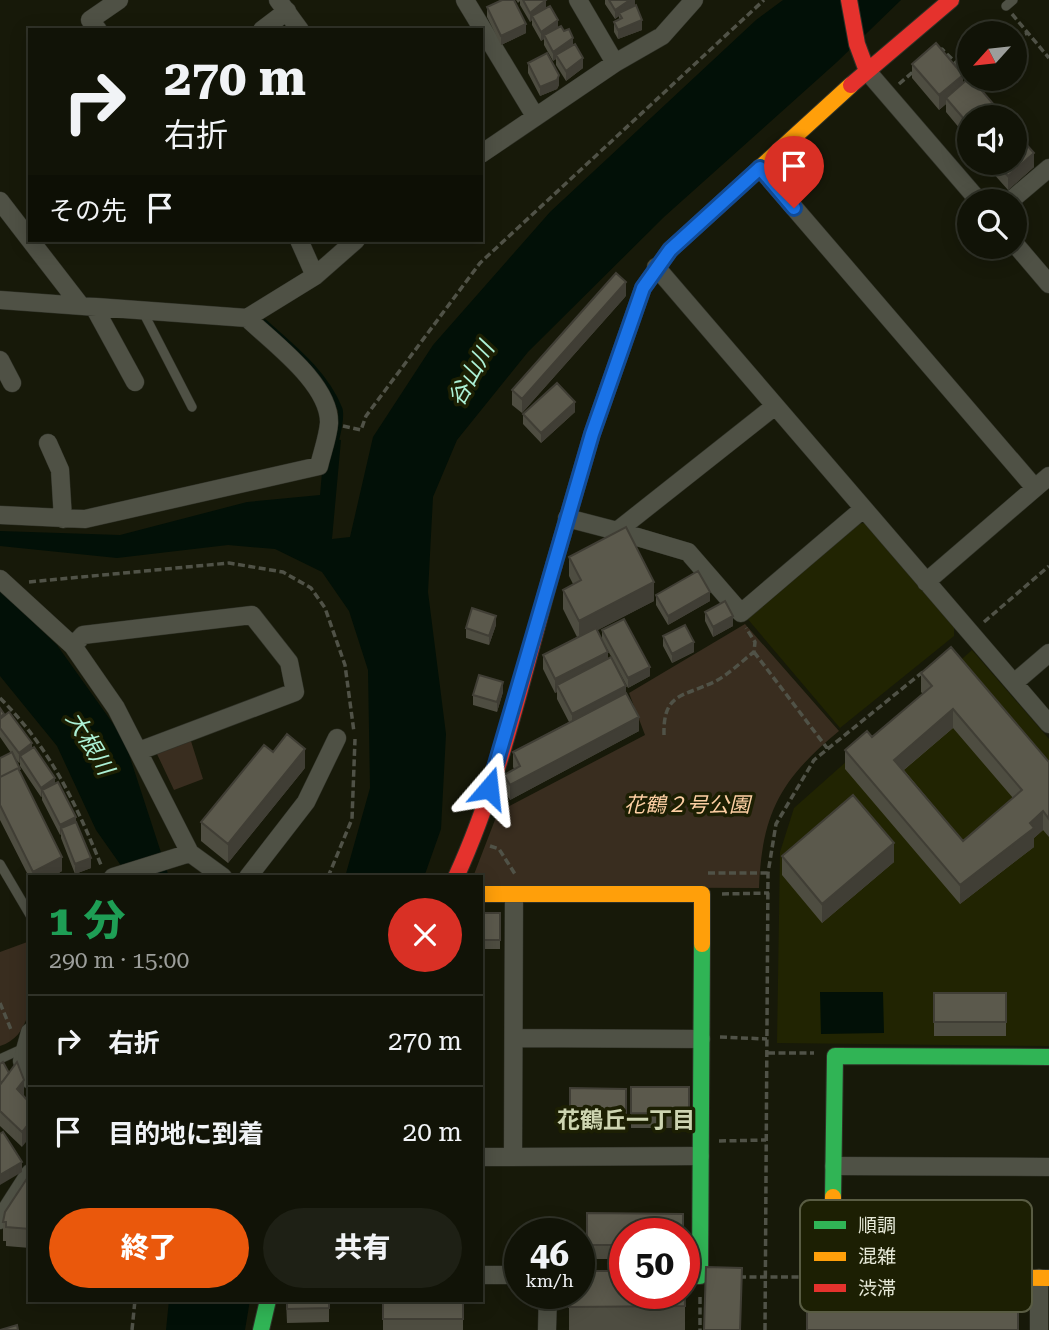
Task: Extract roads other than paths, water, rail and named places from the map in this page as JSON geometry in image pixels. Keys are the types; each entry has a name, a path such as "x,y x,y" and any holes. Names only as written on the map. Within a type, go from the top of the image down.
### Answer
{"street":[{"path":"96,28 90,20 119,0"},
{"path":"465,0 482,28"},
{"path":"578,0 615,63"},
{"path":"483,153 615,63 662,36 694,0"},
{"path":"849,0 857,44 867,71 969,189"},
{"path":"457,875 472,842 567,518 618,353 643,288 670,250 867,71 951,0"},
{"path":"264,28 284,4 299,28"},
{"path":"483,30 535,116"},
{"path":"760,168 1042,482 926,582"},
{"path":"1024,189 1049,168"},
{"path":"0,201 28,237"},
{"path":"32,242 87,306 135,382"},
{"path":"300,242 315,276"},
{"path":"0,300 247,318 315,276 354,242"},
{"path":"1027,258 1049,284"},
{"path":"656,267 1049,724"},
{"path":"0,515 85,519 319,466 329,423 323,395 302,370 247,318"},
{"path":"0,360 12,383"},
{"path":"617,531 775,406"},
{"path":"48,443 60,470 63,519"},
{"path":"567,518 688,552 741,613 863,509"},
{"path":"3,582 73,646 116,708 190,853 220,875"},
{"path":"73,646 83,635 252,615 289,662 295,692 139,751"},
{"path":"1014,683 1049,653"},
{"path":"250,875 306,802 337,738"},
{"path":"119,875 190,853"},
{"path":"483,894 702,894 700,1148 696,1218"},
{"path":"513,1157 514,895"},
{"path":"515,1038 701,1039"},
{"path":"25,1043 22,1061 28,1075"},
{"path":"833,1200 835,1056 1049,1057"},
{"path":"483,1157 700,1148"},
{"path":"834,1167 1049,1167"},
{"path":"0,1220 28,1176"},
{"path":"483,1275 504,1275"},
{"path":"1039,1330 1044,1278"},
{"path":"261,1330 268,1302"},
{"path":"547,1330 548,1309"}],"lane":[{"path":"142,310 192,407"},
{"path":"1,869 28,912"},
{"path":"0,1059 25,1043"}],"water":[{"name":"谷山川","path":"783,0 901,0 837,62 664,217 528,352 457,440 433,497 428,592 446,734 441,829 425,875 346,875 370,788 368,670 349,611 322,572 275,549 228,545 117,558 0,546 0,531 120,535 247,502 320,495 325,438 341,440 332,539 350,537 373,437 433,345 550,212 756,20"},
{"name":"大根川","path":"0,591 57,645 124,739 168,875 128,875 96,830 57,746 0,676"},
{"path":"820,992 883,992 884,1033 821,1034"},
{"path":"169,1302 250,1302 245,1330 166,1330"}],"waterway":[{"path":"265,322 308,361 334,396 341,413 335,447"}],"district":[{"name":"花鶴丘一丁目","path":"626,1120"}],"park label":[{"name":"花鶴２号公園","path":"687,805"}]}
